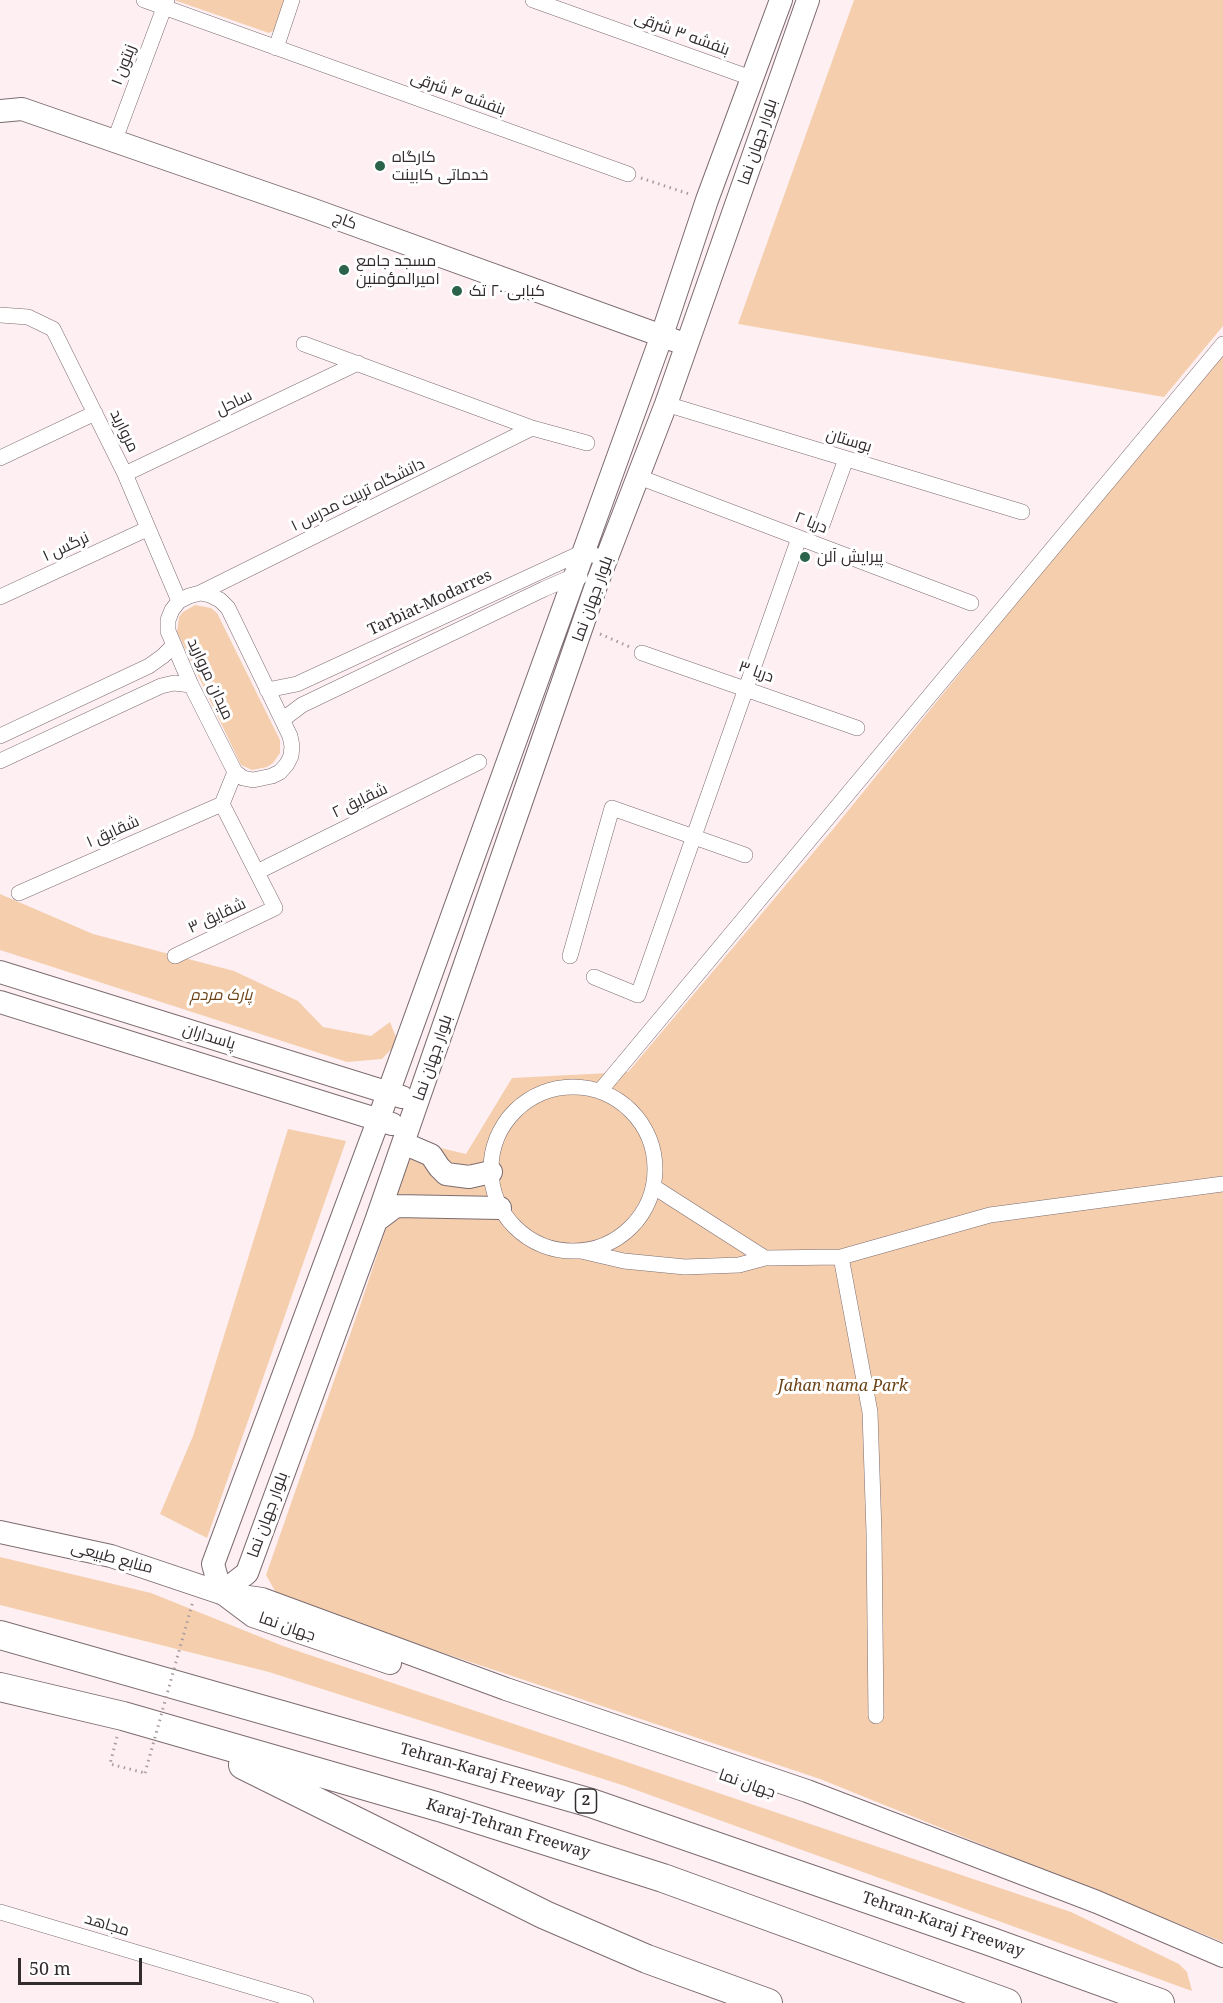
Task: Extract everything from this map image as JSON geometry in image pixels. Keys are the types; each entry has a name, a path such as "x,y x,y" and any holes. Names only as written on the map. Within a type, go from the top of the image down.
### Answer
{"highway":[{"name":"Tehran-Karaj Freeway","path":"0,1635 591,1803 1160,2003"},
{"name":"Karaj-Tehran Freeway","path":"0,1687 123,1716 182,1735 439,1807 663,1878 1007,2003"},
{"path":"182,1735 545,1915 647,1959 768,2003"}],"street":[{"name":"بنفشه ۴ شرقی","path":"144,0 166,3 276,48 628,174"},
{"path":"276,48 292,0"},
{"name":"بنفشه ۳ شرقی","path":"533,0 751,78"},
{"name":"بلوار جهان نما","path":"781,0 707,200 662,335 388,1093 213,1564 221,1593 247,1573 376,1221 597,583 666,404 808,0"},
{"name":"زیتون ۱","path":"114,142 166,3"},
{"name":"کاج","path":"0,111 22,109 319,212 687,345"},
{"name":"مروارید","path":"0,315 28,317 53,330 125,474 179,601"},
{"path":"304,344 532,428 587,443"},
{"path":"600,1092 1223,344"},
{"name":"ساحل","path":"125,474 358,363"},
{"name":"بوستان","path":"666,404 1022,513"},
{"path":"0,458 95,413"},
{"name":"۱ دانشگاه تربیت مدرس","path":"200,594 532,428"},
{"path":"822,525 846,459"},
{"name":"دریا ۲","path":"639,477 971,603"},
{"name":"نرگس ۱","path":"0,597 147,529"},
{"path":"594,977 638,995 799,538"},
{"path":"583,552 607,559"},
{"name":"Tarbiat-Modarres","path":"267,690 297,684 583,552"},
{"path":"282,720 302,705 574,576 597,583"},
{"path":"179,601 189,596 210,595 220,600 228,608 290,736 291,756 287,765 280,772 262,779 243,778 235,772 222,804 257,872"},
{"name":"میدان مروارید","path":"179,601 168,620 168,631 191,685 235,772"},
{"path":"0,736 150,666 174,645"},
{"name":"دریا ۳","path":"642,653 857,728"},
{"path":"0,760 161,686 174,682 191,685"},
{"name":"شقایق ۲","path":"257,872 479,762"},
{"name":"شقایق ۱","path":"19,893 222,804"},
{"path":"570,956 612,808 745,855"},
{"name":"شقایق ۳","path":"175,956 275,908 257,872"},
{"name":"پاسداران","path":"0,972 418,1102"},
{"name":"پاسداران","path":"0,1002 378,1120 406,1136 431,1155 446,1174 469,1177 490,1172"},
{"path":"581,1251 606,1245 628,1231 644,1210 654,1187 656,1163 650,1140 639,1119 621,1102 600,1092 578,1087 555,1089 534,1097 516,1110 502,1128 493,1149 490,1172 493,1191 500,1208 515,1228 534,1242 557,1250 581,1251 624,1261 685,1267 739,1265 765,1258 841,1257 990,1215 1223,1184"},
{"path":"654,1187 765,1258"},
{"path":"376,1221 396,1206 500,1208"},
{"path":"841,1257 870,1412 876,1716"},
{"name":"منابع طبیعی","path":"0,1532 111,1556 221,1593"},
{"name":"جهان نما","path":"221,1593 262,1599 506,1689 807,1791 1097,1902 1223,1956"},
{"name":"جهان نما","path":"221,1593 253,1616 774,1793 1091,1914 1223,1972"},
{"name":"مجاهد","path":"0,1912 306,2003"}],"path":[{"path":"628,174 707,200"},
{"path":"582,626 642,653"},
{"path":"123,1716 110,1764 145,1773 193,1601"}],"green space":[{"path":"174,0 287,0 277,29 269,33"},
{"path":"854,0 1223,0 1223,326 1164,397 738,324"},
{"name":"Jahan nama Park","path":"1223,349 1223,1942 820,1779 279,1598 266,1575 415,1142 466,1154 512,1078 628,1072 834,828"},
{"path":"195,605 211,608 217,613 280,740 280,753 267,767 252,770 241,765 177,632 179,617"},
{"name":"پارک مردم","path":"0,894 93,934 234,971 298,1001 323,1027 371,1036 390,1022 398,1042 382,1059 347,1062 0,950"},
{"path":"288,1129 346,1141 207,1538 160,1514 193,1436"},
{"path":"0,1557 151,1593 283,1646 1071,1912 1179,1964 1187,1972 1192,1991 625,1786 269,1672 0,1605"}],"place":[{"name":"کارگاه خدماتی کابینت","path":"380,166"},
{"name":"مسجد جامع امیرالمؤمنین","path":"344,270"},
{"name":"کبابی ۲۰ تک","path":"457,291"},
{"name":"پیرایش آلن","path":"805,557"}]}
